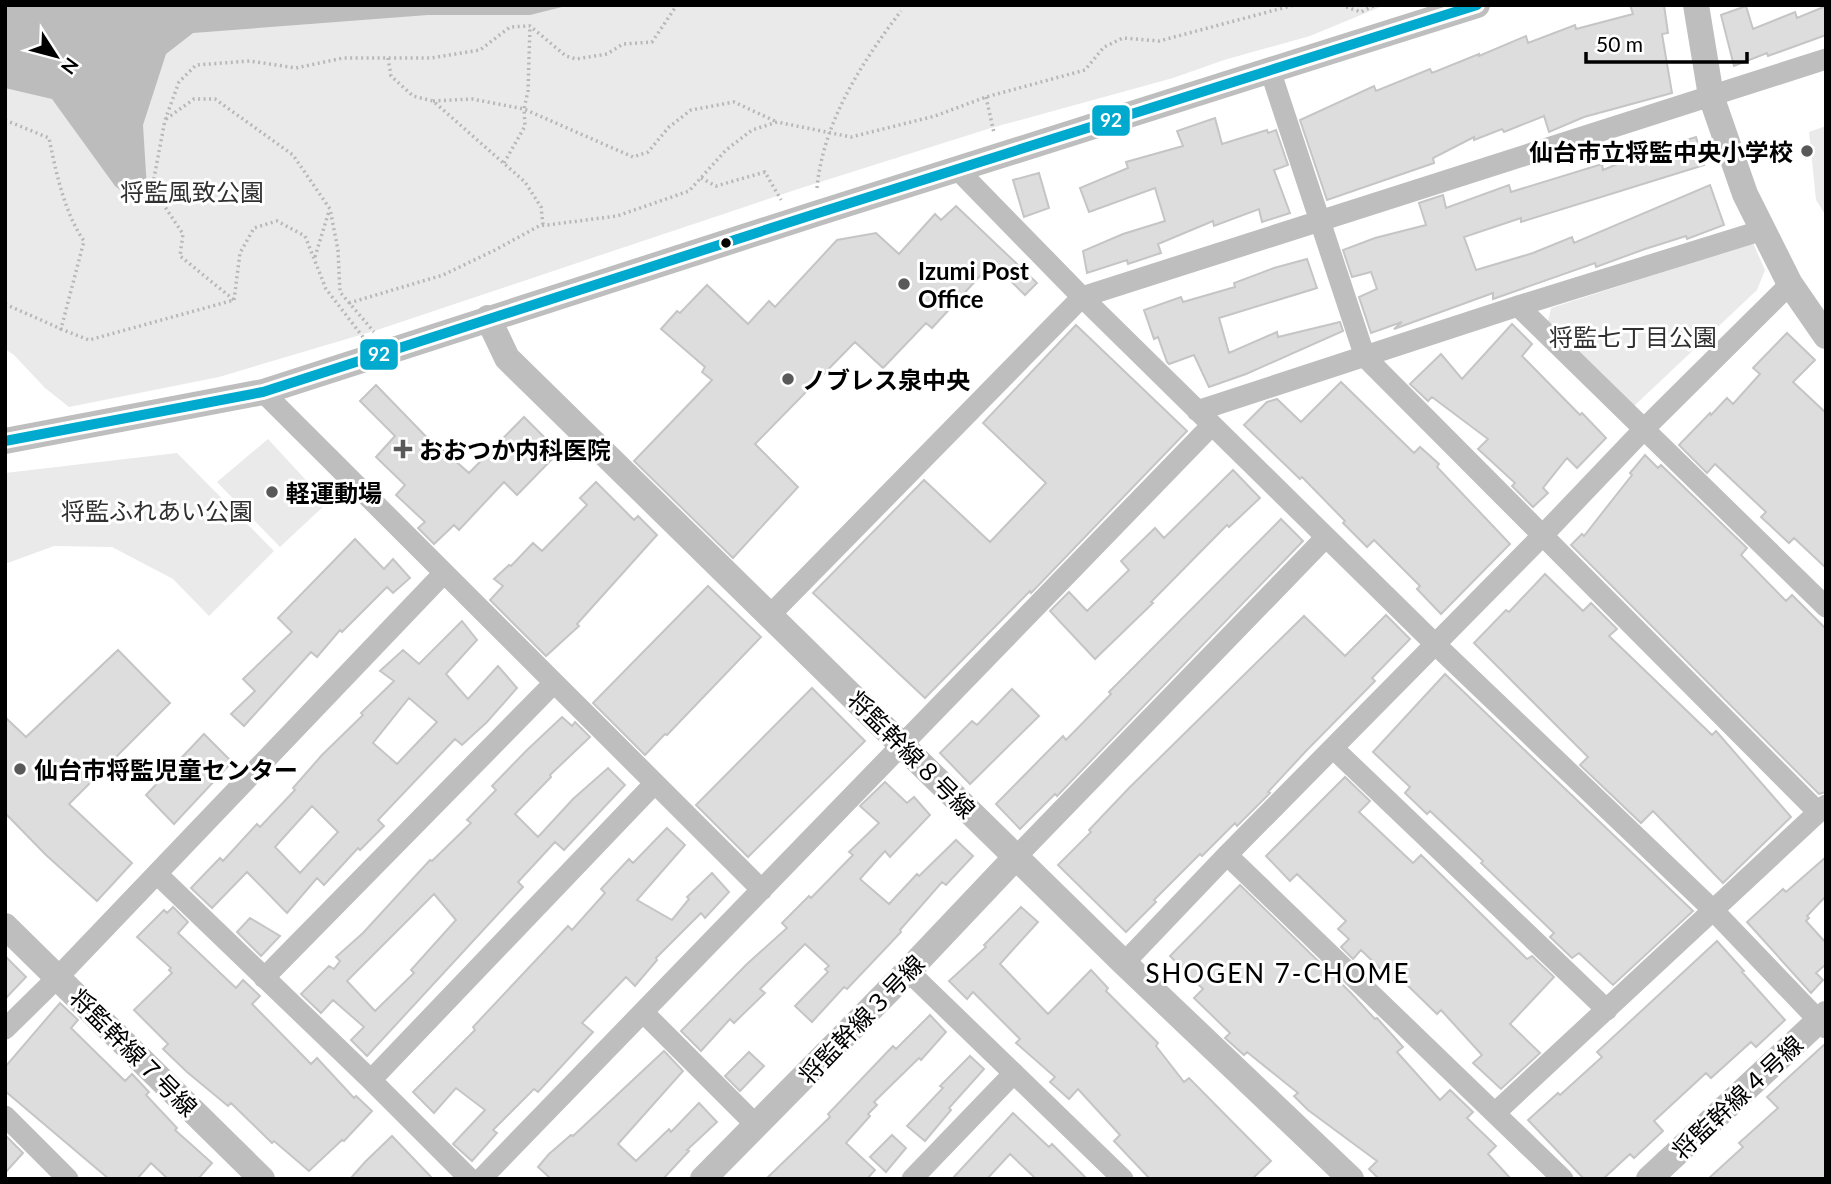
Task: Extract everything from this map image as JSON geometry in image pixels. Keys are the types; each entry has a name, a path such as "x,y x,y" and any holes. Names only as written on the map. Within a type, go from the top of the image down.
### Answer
{"street":[{"path":"5,441 263,392 488,318 1477,5"},
{"path":"1696,5 1711,96 1745,194 1790,284 1826,336"},
{"path":"770,615 1082,297 1826,59"},
{"path":"1270,70 1365,357 1542,536 1822,808 1496,1112"},
{"path":"957,169 1082,297 1435,644 1712,909 1823,1021"},
{"path":"481,1179 903,744 1205,418 1365,357 1763,230"},
{"path":"1125,963 1227,855 1645,428 1790,284"},
{"path":"1518,306 1826,607"},
{"name":"将監幹線８号線","path":"488,318 507,358 1125,963 1351,1179"},
{"path":"263,392 762,890"},
{"path":"1016,856 1326,537"},
{"path":"5,1029 58,977 444,573"},
{"path":"264,978 554,683"},
{"path":"1333,748 1607,1010"},
{"path":"370,1080 655,783"},
{"path":"1227,855 1563,1179"},
{"name":"将監幹線３号線","path":"703,1179 908,971 1016,856"},
{"path":"157,874 470,1179"},
{"name":"将監幹線７号線","path":"5,926 262,1179"},
{"path":"908,971 1123,1179"},
{"path":"643,1012 756,1125"},
{"name":"将監幹線４号線","path":"1649,1179 1823,1021"},
{"path":"915,1178 1014,1073"},
{"path":"5,1116 68,1179"}],"path":[{"path":"234,300 180,256 183,234 161,201 154,178 165,120 180,82 196,65 250,61 296,68 343,58 431,58 480,50 510,27 530,26 565,56 576,59 607,54 623,44 652,42 677,5"},
{"path":"388,58 391,76 413,96 433,101 472,99 524,109 633,157 648,152 669,127 691,110 734,102 777,122 851,138 1085,70 1104,47 1122,38 1159,41 1294,5"},
{"path":"1341,5 1361,12 1375,5"},
{"path":"804,218 829,133 866,57 901,11"},
{"path":"504,163 525,126 530,26"},
{"path":"986,97 1000,156"},
{"path":"165,120 194,99 215,99 293,155 330,209 338,250 340,292 382,353"},
{"path":"433,101 526,182 541,207 543,225"},
{"path":"5,120 49,138 57,175 77,232 83,241 61,329"},
{"path":"349,303 443,275 543,225 617,216 689,191 726,150 752,130 777,122"},
{"path":"701,178 716,186 765,172 804,218"},
{"path":"314,259 330,209"},
{"path":"234,300 240,253 254,229 277,220 305,236 326,289 382,353"},
{"path":"5,304 89,340 234,300"}],"green space":[{"name":"将監風致公園","path":"5,5 1385,5 1310,36 1224,60 1173,78 991,128 798,189 377,330 219,377 69,407 5,349"},
{"path":"1826,126 1826,216 1816,200 1809,132"},
{"name":"将監七丁目公園","path":"1753,243 1765,270 1757,290 1633,407 1547,326 1551,308"},
{"name":"軽運動場","path":"268,439 327,503 280,547 217,482"},
{"name":"将監ふれあい公園","path":"177,453 274,551 209,616 173,579 112,547 54,546 5,564 5,473"}],"shaded area":[{"path":"5,5 570,5 530,15 428,15 193,33 166,54 143,125 147,189 133,200 115,186 52,99 5,88"}],"building":[{"path":"1630,5 1664,5 1668,33 1662,34 1672,93 1584,117 1549,132 1544,116 1504,132 1502,129 1474,140 1474,137 1433,158 1434,163 1327,200 1300,120 1374,86 1376,91 1430,69 1432,73 1526,36 1528,43 1575,25 1576,29 1633,14"},
{"path":"1746,6 1753,29 1795,12 1797,18 1826,6 1826,35 1734,66 1721,15"},
{"path":"1215,118 1222,144 1267,130 1268,133 1276,130 1288,165 1274,170 1290,213 1262,222 1259,209 1214,226 1213,221 1158,244 1161,253 1128,264 1127,260 1087,273 1083,251 1123,234 1165,221 1155,188 1089,212 1080,188 1128,168 1126,162 1183,146 1177,131"},
{"path":"1696,137 1704,165 1464,237 1476,270 1533,253 1572,237 1574,243 1710,185 1724,225 1596,267 1595,263 1493,299 1493,293 1394,329 1402,322 1371,333 1359,297 1377,289 1371,272 1352,277 1343,250 1375,238 1426,225 1419,203 1443,195 1446,208 1509,185 1511,192 1602,164 1603,170 1644,153"},
{"path":"1039,173 1049,208 1024,217 1013,180"},
{"path":"956,206 1037,283 1025,295 992,263 932,328 926,323 883,368 855,342 755,444 798,487 733,558 634,461 712,380 702,372 705,367 661,329 707,285 748,324 769,301 775,307 837,240 876,233 899,254 935,214 941,220"},
{"path":"1307,259 1317,288 1219,318 1229,353 1277,332 1278,337 1340,322 1343,331 1246,374 1209,387 1194,355 1169,364 1167,362 1158,337 1154,339 1144,310 1181,297 1183,302 1235,287 1234,283"},
{"path":"1512,324 1532,344 1522,356 1606,438 1577,468 1567,458 1543,488 1548,493 1533,507 1512,486 1515,483 1478,449 1488,439 1432,397 1428,401 1410,384 1441,354 1462,379"},
{"path":"1076,325 1187,431 1031,593 1030,591 925,698 813,593 924,480 990,542 1046,483 983,423"},
{"path":"1787,333 1815,360 1793,382 1826,413 1826,568 1794,538 1789,543 1761,517 1766,512 1715,464 1707,473 1679,445 1727,398 1733,404 1760,374 1753,368"},
{"path":"1341,382 1414,453 1420,447 1439,464 1437,467 1510,544 1441,614 1417,589 1420,586 1374,540 1367,547 1302,477 1300,479 1244,425 1267,402 1277,399 1301,422"},
{"path":"376,385 440,451 442,449 469,473 524,417 559,452 517,495 504,482 459,530 454,525 434,544 418,528 425,522 396,495 405,485 376,457 395,436 360,401"},
{"path":"1645,455 1658,468 1661,465 1747,548 1741,555 1786,601 1792,595 1826,629 1826,792 1819,794 1571,545 1582,534 1584,536"},
{"path":"1233,470 1260,498 1229,527 1227,525 1095,659 1050,611 1069,592 1087,611 1129,570 1121,561 1155,528 1164,538"},
{"path":"596,482 634,520 638,516 657,535 577,624 579,626 546,656 490,600 503,586 494,579 533,543 542,551 587,505 580,498"},
{"path":"1281,519 1303,541 1057,796 1055,794 1020,829 996,804 1063,736 1066,740 1111,694 1109,692"},
{"path":"355,539 384,569 393,559 410,578 393,593 387,587 342,632 340,630 317,657 311,652 244,726 231,714 255,691 243,679 292,632 278,618"},
{"path":"1545,574 1583,611 1591,603 1617,629 1609,636 1712,735 1716,731 1791,817 1723,883 1653,811 1641,823 1580,765 1588,757 1474,643 1506,610 1509,612"},
{"path":"708,586 761,637 645,755 593,703"},
{"path":"1386,615 1410,639 1372,678 1375,681 1307,750 1268,792 1270,793 1237,826 1235,823 1202,856 1200,854 1126,932 1058,865 1129,788 1304,616 1345,656"},
{"path":"462,621 477,640 446,674 468,699 498,666 517,688 462,745 455,739 378,820 384,826 360,850 358,848 324,885 317,878 287,913 247,872 212,908 191,888 220,858 223,861 257,824 260,827 295,790 293,788 322,755 394,681 380,671 403,650 419,664","holes":["409,698 437,722 397,764 373,743","312,806 338,832 300,873 275,847"]},
{"path":"118,650 170,703 69,804 132,863 97,901 5,813 5,717 26,737"},
{"path":"1445,674 1693,911 1613,985 1579,953 1572,958 1550,937 1554,933 1430,811 1427,814 1405,793 1410,787 1373,752"},
{"path":"812,688 865,741 748,857 696,805"},
{"path":"1012,689 1039,716 970,784 940,753 972,721 977,725"},
{"path":"562,717 572,726 575,722 590,737 550,775 515,814 538,837 573,799 608,768 625,785 564,850 555,842 518,882 523,887 367,1056 351,1040 364,1027 333,1000 321,1013 301,994 329,966 334,969 340,961 336,957 363,933 430,860 471,823 467,820 496,790 492,786","holes":["434,894 456,920 411,970 414,973 375,1011 347,981"]},
{"path":"204,734 232,762 174,824 146,795"},
{"path":"1345,777 1370,801 1359,812 1413,863 1421,855 1527,959 1532,956 1554,977 1510,1024 1540,1053 1501,1089 1473,1063 1482,1055 1441,1010 1437,1014 1402,980 1397,985 1361,950 1353,959 1341,947 1349,939 1338,929 1346,921 1297,874 1290,881 1266,856"},
{"path":"885,782 907,803 914,797 930,815 890,857 885,851 860,879 889,904 917,874 919,876 956,840 973,856 946,885 942,882 901,932 812,1022 795,1006 828,972 825,969 829,966 805,944 760,989 765,993 734,1023 730,1019 701,1051 681,1031 787,928 782,923 853,855 849,852 879,823 860,806"},
{"path":"667,828 685,845 637,900 672,920 689,899 687,897 712,873 729,892 705,918 701,913 656,958 635,986 626,977 582,1023 593,1032 538,1092 534,1089 493,1130 497,1133 472,1161 453,1144 485,1110 456,1088 434,1113 413,1092 475,1030 473,1027 568,926 572,930 605,893 601,889 629,859 633,863"},
{"path":"1826,857 1826,896 1807,916 1809,918 1806,921 1826,943 1826,964 1816,973 1823,980 1811,993 1747,922 1783,889 1786,892"},
{"path":"1240,885 1375,1019 1377,1018 1403,1047 1397,1052 1440,1100 1450,1090 1473,1112 1467,1118 1496,1146 1488,1154 1511,1179 1379,1179 1369,1169 1377,1161 1308,1110 1294,1096 1298,1093 1247,1052 1244,1055 1225,1038 1230,1033 1194,998 1203,989 1170,956"},
{"path":"173,907 188,922 178,933 236,988 243,980 260,996 252,1004 311,1064 317,1058 354,1098 356,1096 372,1111 344,1141 309,1171 274,1141 272,1143 231,1103 228,1106 187,1072 163,1049 168,1044 134,1010 172,973 169,970 171,968 137,937 164,910 167,913"},
{"path":"1021,907 1038,922 1000,964 1048,1014 1091,970 1108,988 1106,991 1158,1043 1156,1046 1184,1082 1189,1078 1271,1161 1252,1179 1150,1179 1114,1141 1120,1135 1078,1089 1069,1099 1050,1082 1055,1077 1016,1043 1020,1039 973,992 967,999 949,981 986,947 984,945"},
{"path":"250,918 280,936 261,956 237,932"},
{"path":"1717,941 1785,1020 1756,1047 1751,1042 1711,1078 1706,1073 1654,1121 1663,1131 1634,1158 1630,1154 1603,1179 1584,1179 1528,1120 1602,1057 1597,1052"},
{"path":"5,956 26,977 5,999"},
{"path":"60,1003 78,1020 71,1028 125,1081 132,1074 149,1092 146,1095 177,1128 175,1130 212,1163 198,1179 168,1179 151,1163 137,1179 109,1179 5,1091 5,1067"},
{"path":"930,1015 946,1032 921,1060 919,1058 874,1102 877,1105 868,1114 870,1116 846,1143 875,1170 867,1179 766,1179 830,1117 828,1114 893,1046 896,1049"},
{"path":"1826,1043 1826,1179 1708,1179 1743,1147 1739,1143 1778,1108 1767,1097"},
{"path":"664,1051 683,1071 618,1144 636,1161 669,1129 671,1132 699,1103 717,1122 687,1150 689,1151 663,1179 551,1179 538,1167 549,1154 573,1136"},
{"path":"749,1052 764,1066 740,1091 725,1076"},
{"path":"970,1056 984,1069 949,1108 951,1110 925,1141 907,1126 943,1088 940,1086"},
{"path":"1013,1113 1049,1147 1052,1144 1087,1179 1036,1179 1010,1154 987,1179 952,1179"},
{"path":"5,1135 23,1153 5,1173"},
{"path":"892,1135 906,1148 886,1172 870,1157"},
{"path":"392,1136 433,1179 350,1179 365,1162"}],"transit line":[{"name":"92","path":"5,441 263,392 1477,5"}],"place":[{"name":"仙台市立将監中央小学校","path":"1807,151"},
{"name":"Izumi Post Office","path":"904,284"},
{"name":"ノブレス泉中央","path":"788,379"},
{"name":"おおつか内科医院","path":"403,449"},
{"name":"軽運動場","path":"272,492"},
{"name":"仙台市将監児童センター","path":"20,769"}],"district":[{"name":"SHOGEN 7-CHOME","path":"1278,973"}]}
